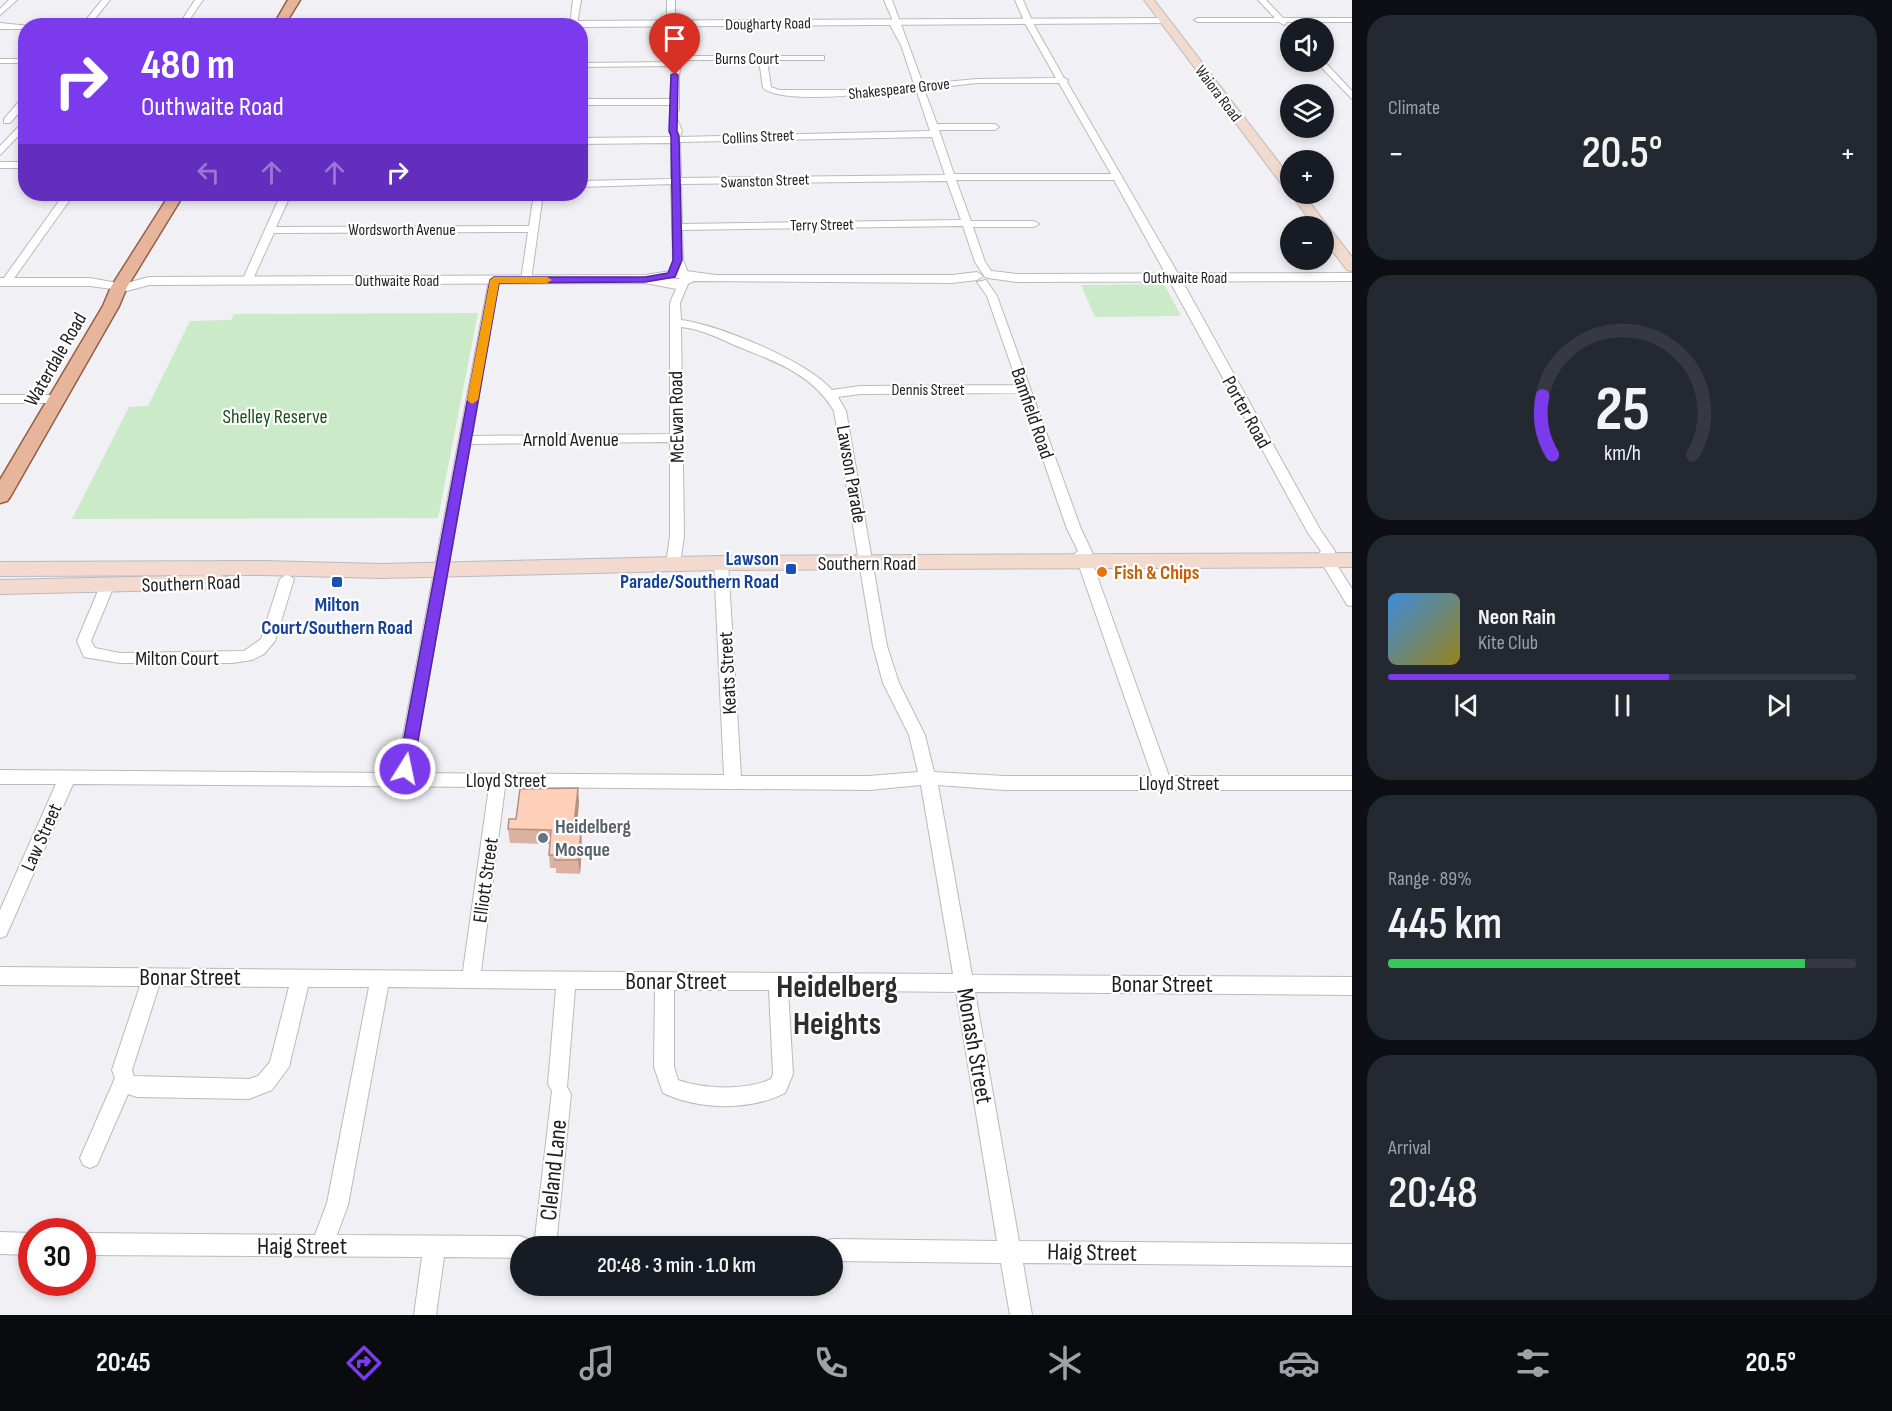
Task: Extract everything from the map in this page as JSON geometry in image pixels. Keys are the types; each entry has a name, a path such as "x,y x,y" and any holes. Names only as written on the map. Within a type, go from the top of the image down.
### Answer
{"main road":[{"path":"282,18 294,0"},
{"name":"Waiora Road","path":"1149,0 1280,173"},
{"name":"Waterdale Road","path":"0,497 173,201"},
{"path":"1304,204 1313,216"},
{"path":"1334,244 1352,267"},
{"name":"Southern Road","path":"0,569 264,568 382,571 721,563 1352,560"},
{"name":"Southern Road","path":"0,587 107,586 287,579 382,571"}],"street":[{"path":"0,13 13,0"},
{"path":"91,18 106,0"},
{"path":"186,18 199,0"},
{"path":"574,18 577,0"},
{"path":"671,0 674,61"},
{"name":"Bamfield Road","path":"888,0 1074,529 1078,552 1085,562 1163,783"},
{"name":"Porter Road","path":"1019,0 1031,22 1030,25 1036,31 1064,80 1315,533 1321,550 1330,560 1352,601"},
{"path":"1262,0 1280,19"},
{"path":"1198,20 1280,20"},
{"path":"1334,20 1352,20"},
{"name":"Dougharty Road","path":"588,24 897,26 1165,21"},
{"path":"0,26 18,26"},
{"name":"Shakespeare Grove","path":"763,58 768,88 778,93 852,93 977,81 1064,80"},
{"name":"Burns Court","path":"588,65 820,58"},
{"path":"0,61 18,61"},
{"name":"McEwan Road","path":"674,61 675,123 678,131 675,138 678,260 675,327 678,564"},
{"path":"1329,72 1352,96"},
{"path":"588,102 675,102"},
{"path":"4,121 18,107"},
{"name":"Collins Street","path":"588,141 934,131 995,127"},
{"path":"0,152 18,131"},
{"path":"0,165 18,165"},
{"name":"Swanston Street","path":"588,184 769,179 1117,177"},
{"path":"3,282 64,201"},
{"path":"247,281 283,201"},
{"path":"526,280 538,201"},
{"name":"Terry Street","path":"677,227 1034,224"},
{"name":"Wordsworth Avenue","path":"270,230 534,229"},
{"name":"Outhwaite Road","path":"3,282 645,279 678,281 985,277 1175,282 1352,277"},
{"path":"404,779 494,280"},
{"name":"Lawson Parade","path":"675,327 723,336 790,364 815,380 831,394 840,411 845,428 880,646 891,683 917,735 929,783"},
{"name":"Dennis Street","path":"831,394 860,390 1025,389"},
{"path":"0,399 57,399"},
{"name":"Arnold Avenue","path":"465,440 676,438"},
{"name":"Keats Street","path":"721,563 733,782"},
{"name":"Milton Court","path":"107,586 84,641 89,653 120,658 232,658 254,654 264,646 270,636 287,579"},
{"name":"Lloyd Street","path":"0,777 869,783 1352,783"},
{"name":"Law Street","path":"0,930 67,778"},
{"name":"Elliott Street","path":"471,979 498,780"},
{"name":"Monash Street","path":"929,783 1021,1315"},
{"name":"Bonar Street","path":"0,976 1352,986"},
{"path":"90,1158 124,1080 123,1063 152,977"},
{"path":"124,1080 131,1086 146,1088 249,1089 265,1083 279,1067 301,978"},
{"path":"329,1245 339,1221 337,1205 380,978"},
{"name":"Cleland Lane","path":"547,1236 560,1089 566,980"},
{"path":"665,980 664,1067 670,1086 686,1093 760,1095 778,1086 783,1074 778,981"},
{"path":"0,1243 18,1244"},
{"name":"Haig Street","path":"96,1244 510,1247"},
{"path":"425,1315 435,1246"},
{"name":"Haig Street","path":"843,1250 1352,1255"}],"green space":[{"path":"1164,284 1181,316 1095,317 1081,285"},
{"name":"Shelley Reserve","path":"478,313 438,518 72,519 129,407 148,406 190,321 231,320 234,314"}],"building":[{"name":"Heidelberg Mosque","path":"578,788 573,833 581,833 578,860 555,860 555,855 549,855 551,830 508,829 509,819 516,819 520,789"}],"slow traffic":[{"path":"472,400 494,280 547,280"}],"place":[{"name":"Lawson Parade/Southern Road","path":"791,569"},
{"name":"Fish & Chips","path":"1102,572"},
{"name":"Milton Court/Southern Road","path":"337,582"},
{"name":"Heidelberg Mosque","path":"543,838"}],"district":[{"name":"Heidelberg Heights","path":"837,1004"}],"route":[{"path":"405,769 494,280 645,279 672,275 678,260 675,136 673,131 675,75"}]}
